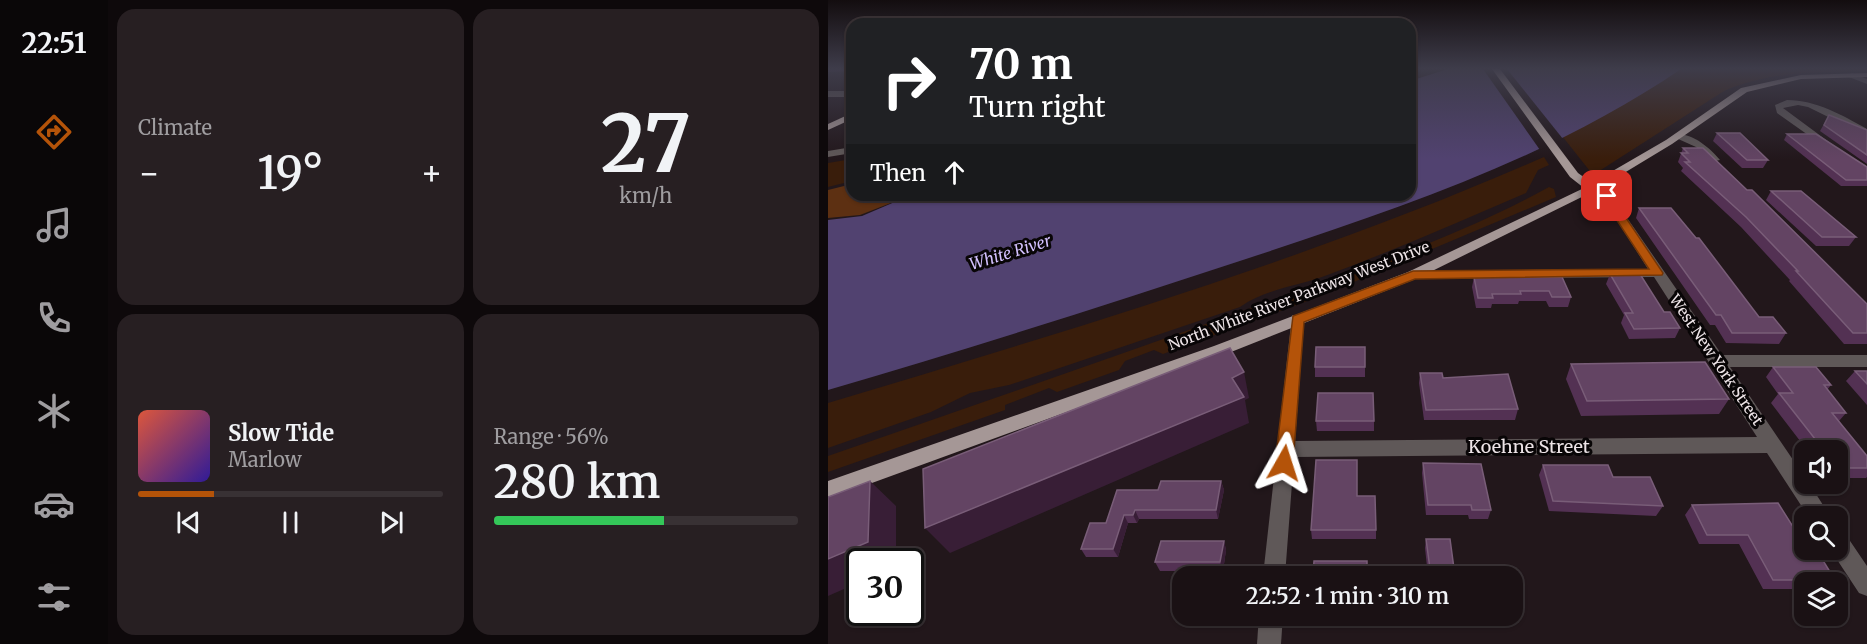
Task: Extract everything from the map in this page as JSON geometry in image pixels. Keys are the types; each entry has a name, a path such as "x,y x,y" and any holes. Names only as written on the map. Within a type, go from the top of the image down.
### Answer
{"main road":[{"name":"West New York Street","path":"1518,99 1568,167 1592,188"},
{"name":"North White River Parkway West Drive","path":"828,490 1413,275 1592,188 1679,136 1728,99"},
{"path":"828,121 846,113"},
{"path":"828,127 846,119"}],"street":[{"path":"1834,149 1779,110 1780,105 1786,103 1814,106 1867,133"},
{"path":"1679,136 1699,145 1720,166"},
{"path":"828,154 846,151"},
{"name":"West New York Street","path":"1592,188 1607,196 1813,506"},
{"path":"1413,275 1657,273"},
{"path":"1275,566 1298,319"},
{"path":"1716,361 1867,361"},
{"name":"Koehne Street","path":"1286,449 1773,445"},
{"path":"1848,557 1867,585"},
{"path":"1269,644 1270,626"}],"shaded area":[{"path":"1533,99 1711,99 1593,175"},
{"path":"1544,157 1549,165 1538,170 1526,193 1404,245 1319,278 1261,296 1240,307 1009,385 970,393 931,412 828,448 828,403 1190,291 1368,228"},
{"path":"846,160 846,182 828,187 828,163"},
{"path":"846,186 846,201 896,201 860,215 828,218 828,190"},
{"path":"1549,187 1554,189 1556,197 1318,297 1163,354 1154,350 1125,361 1119,370 1057,392 1049,388 1005,405 1005,410 828,472 828,456 1354,272 1473,224"}],"water":[{"path":"1416,99 1634,99 1526,155 1416,200"},
{"name":"White River","path":"897,201 1413,201 1144,292 828,390 828,220 862,216"}],"pier":[{"path":"1504,99 1531,99 1563,139 1540,150"}],"building":[{"path":"1829,115 1867,130 1867,155 1824,125"},
{"path":"1717,133 1740,133 1768,160 1747,160"},
{"path":"1787,134 1816,134 1867,167 1867,180 1846,180"},
{"path":"1683,148 1703,148 1747,190 1752,190 1867,304 1867,333 1853,333 1746,217 1685,162 1690,162 1681,153 1688,153"},
{"path":"1771,191 1801,191 1856,237 1822,237"},
{"path":"1639,208 1671,208 1696,238 1699,238 1759,317 1773,317 1786,333 1732,333 1721,315 1716,315"},
{"path":"1610,274 1640,274 1664,312 1670,312 1680,328 1634,329 1625,313 1633,313"},
{"path":"1474,277 1562,277 1571,297 1552,297 1549,291 1520,291 1521,294 1492,294 1493,298 1478,298"},
{"path":"1316,347 1365,347 1365,367 1315,367"},
{"path":"1230,348 1244,372 1232,378 1244,397 925,528 923,469"},
{"path":"1705,362 1729,399 1587,401 1571,364"},
{"path":"1773,367 1816,367 1831,385 1824,385 1846,413 1832,413 1867,456 1867,468 1848,468 1848,440 1816,440 1779,393 1793,393"},
{"path":"1855,371 1867,371 1867,384"},
{"path":"1420,373 1442,373 1443,378 1508,374 1518,409 1426,410"},
{"path":"1318,393 1373,393 1374,421 1316,421"},
{"path":"1316,460 1357,460 1357,496 1375,496 1376,530 1311,530"},
{"path":"1423,463 1481,464 1491,510 1472,510 1471,505 1428,505"},
{"path":"1543,465 1608,465 1613,477 1650,477 1663,506 1553,501"},
{"path":"870,481 868,542 854,548 846,548 846,551 828,559 828,497"},
{"path":"1161,481 1221,481 1216,510 1135,510 1133,515 1124,515 1113,549 1081,549 1090,523 1106,523 1117,490 1158,490"},
{"path":"1778,503 1794,528 1794,560 1823,560 1830,572 1794,572 1794,580 1773,580 1748,535 1707,535 1692,505"},
{"path":"1426,539 1450,539 1454,566 1430,566"},
{"path":"1161,541 1224,541 1220,562 1155,562"},
{"path":"1314,561 1367,561 1367,566 1314,566"}],"route":[{"path":"1284,463 1298,319 1413,275 1657,273 1607,196"}]}
